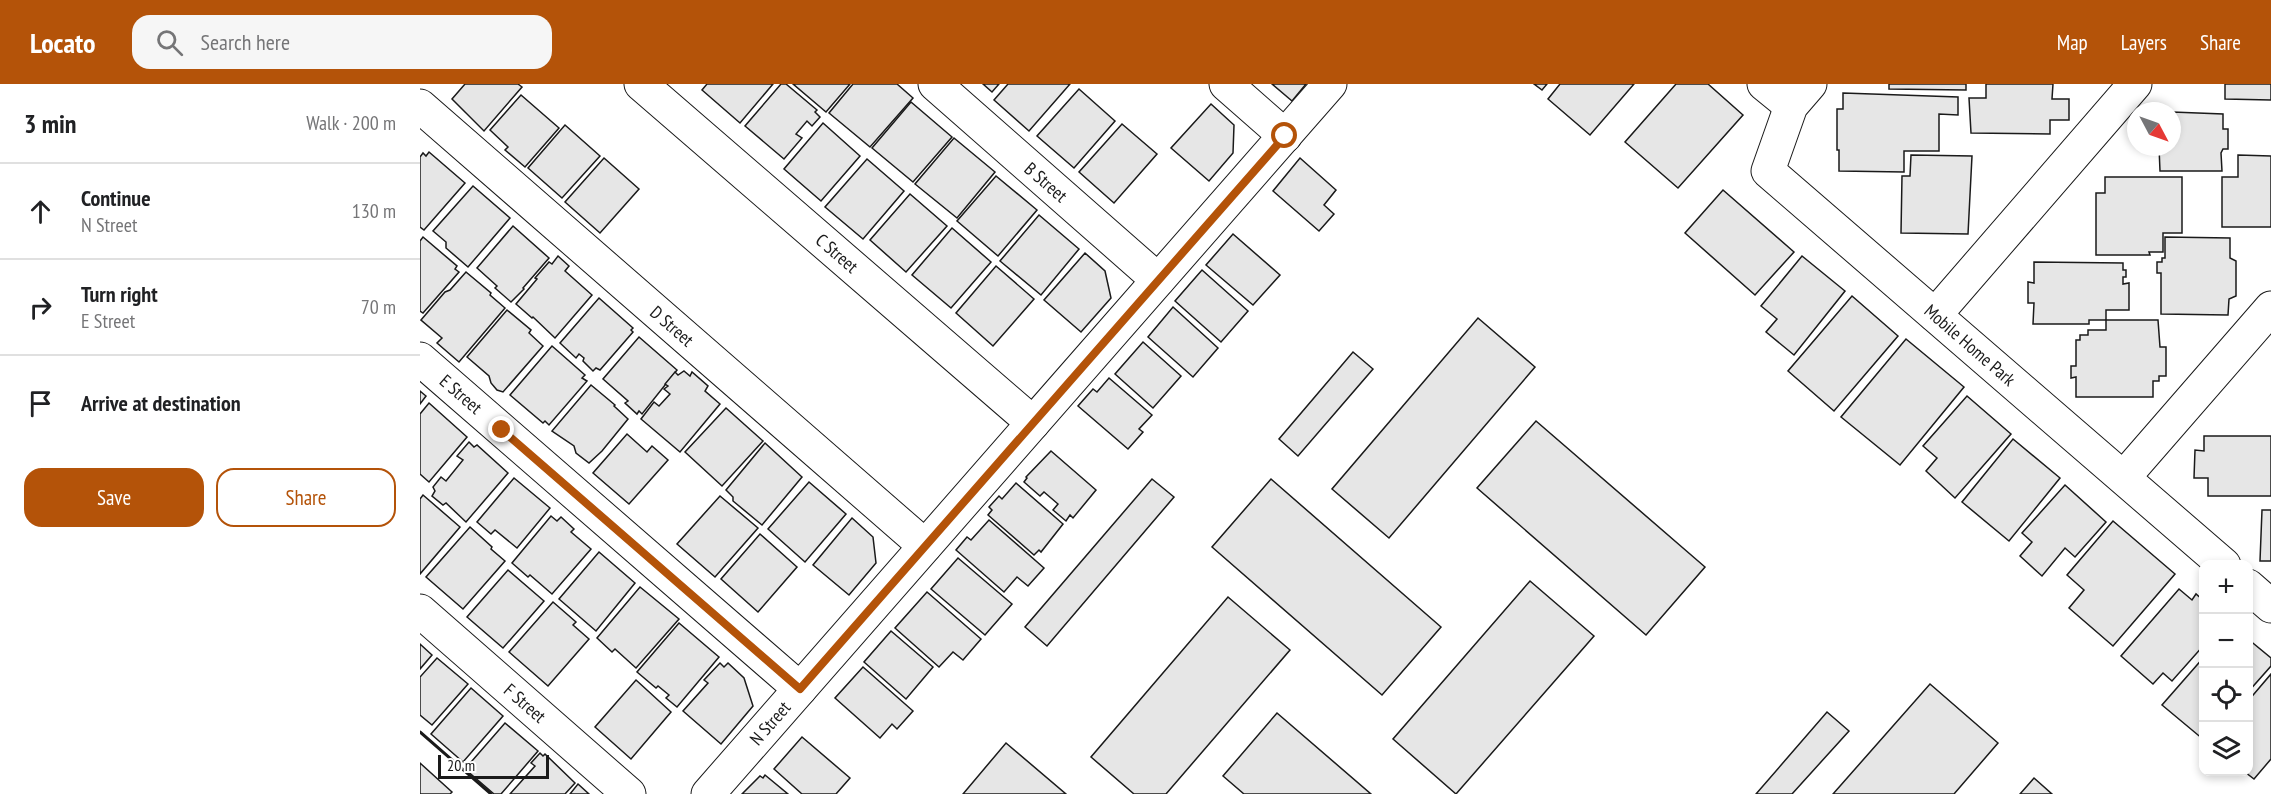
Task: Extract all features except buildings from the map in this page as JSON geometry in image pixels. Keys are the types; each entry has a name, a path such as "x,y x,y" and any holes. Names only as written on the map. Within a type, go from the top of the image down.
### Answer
{"street":[{"name":"C Street","path":"641,84 1033,423"},
{"name":"B Street","path":"934,84 1158,280"},
{"path":"1226,84 1285,136"},
{"name":"N Street","path":"708,794 1330,84"},
{"name":"Mobile Home Park","path":"1764,84 1800,95 1768,171 2219,560"},
{"path":"1935,315 2135,84"},
{"name":"D Street","path":"420,106 925,546"},
{"path":"2124,477 2271,308"},
{"name":"E Street","path":"420,358 800,689"},
{"path":"2253,590 2271,606"},
{"name":"F Street","path":"420,611 629,794"}],"wall":[{"path":"420,732 491,794"}],"route":[{"path":"502,430 800,689 1285,136"}]}
